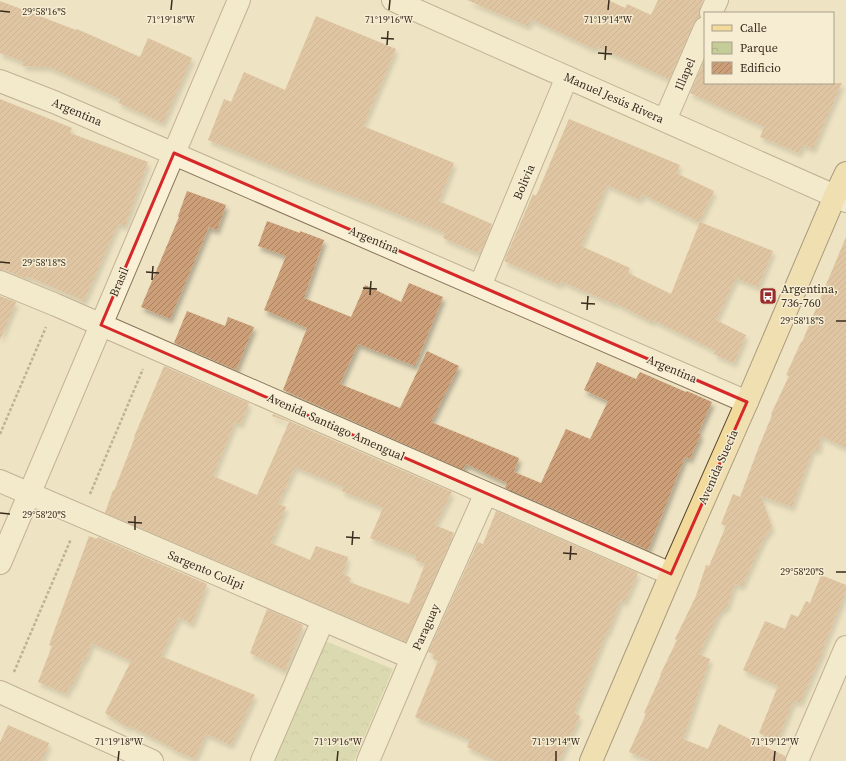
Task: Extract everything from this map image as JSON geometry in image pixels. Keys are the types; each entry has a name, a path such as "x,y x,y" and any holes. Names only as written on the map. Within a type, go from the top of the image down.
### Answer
{"main road":[{"name":"Avenida Suecia","path":"591,761 747,402 841,198 846,173"}],"street":[{"name":"Brasil","path":"0,563 239,0"},
{"path":"711,12 717,0"},
{"name":"Manuel Jesús Rivera","path":"402,2 567,78 841,198"},
{"name":"Illapel","path":"665,120 704,30"},
{"name":"Bolivia","path":"480,286 567,78"},
{"name":"Argentina","path":"0,81 54,102 174,153 747,402"},
{"name":"Avenida Santiago Amengual","path":"0,282 56,305 671,574"},
{"name":"Sargento Colipi","path":"0,481 412,658"},
{"name":"Paraguay","path":"368,761 412,658 486,493"},
{"path":"262,761 323,620"},
{"path":"796,761 846,647"},
{"path":"0,692 152,761"}],"path":[{"path":"0,434 56,305"}],"highlighted area":[{"path":"174,153 747,402 671,574 101,325"}],"green space":[{"path":"323,640 393,669 354,761 272,761"}],"building":[{"path":"467,0 608,0 625,8 627,4 651,15 658,0 703,0 700,8 700,17 697,18 694,23 669,79 596,46 594,49 531,19 528,26"},
{"path":"0,1 76,30 77,29 140,57 148,38 192,58 163,123 119,103 120,99 49,67 22,66 24,62 0,53"},
{"path":"316,16 396,49 363,126 454,163 439,201 492,224 481,251 480,250 478,253 443,238 445,233 208,140 224,99 231,102 244,72 285,90"},
{"path":"704,61 704,84 842,83 813,149 803,145 799,153 760,137 764,127 690,93"},
{"path":"0,99 72,128 70,133 148,162 125,226 118,224 84,301 27,276 26,279 5,270 0,270"},
{"path":"569,119 680,165 676,173 714,191 699,222 642,194 640,200 607,185 581,246 630,268 628,273 671,294 700,222 773,251 758,287 736,278 716,320 746,335 734,363 714,354 716,351 653,320 652,322 615,303 614,304 561,281 560,285 504,261 533,194 536,196"},
{"path":"187,191 226,205 217,230 209,227 170,319 141,307 179,217 178,216"},
{"path":"267,221 324,240 304,298 351,317 365,285 401,302 409,283 443,297 415,366 358,344 340,384 400,408 427,351 459,366 431,422 519,458 514,472 541,483 566,429 590,439 608,401 584,390 597,362 636,379 640,372 712,402 698,433 701,434 690,459 685,457 648,550 505,488 507,483 466,464 463,470 283,390 307,328 264,310 286,256 258,246"},
{"path":"846,237 846,448 821,436 819,450 813,449 792,507 761,496 772,527 764,538 742,586 735,584 727,607 720,612 699,654 710,659 683,739 708,749 719,724 785,756 785,761 651,761 629,752 646,714 644,713 660,675 677,640 675,639 696,596 706,565 709,566 726,526 721,524 733,494 740,497 772,415 771,414 789,376 786,375 802,342"},
{"path":"0,296 16,302 0,340"},
{"path":"187,311 225,326 228,317 254,327 236,370 174,343"},
{"path":"164,366 249,403 241,424 235,422 213,476 257,495 289,422 272,416 273,414 452,492 435,525 454,533 406,642 105,513 134,437","holes":["295,467 343,487 342,491 383,508 370,538 416,556 415,560 425,564 409,604 349,582 351,578 343,574 348,557 316,546 310,560 271,543 286,507 278,504"]},
{"path":"496,511 638,573 625,602 621,600 608,632 607,631 574,713 580,716 559,761 495,761 467,747 470,740 415,717 438,661 433,659 434,654 428,652 478,542 483,544"},
{"path":"89,536 97,539 98,537 207,584 192,624 179,617 161,656 255,695 231,745 206,734 195,759 172,749 173,748 130,726 129,728 105,713 131,661 92,643 86,659 84,659 72,686 70,685 67,694 38,682 52,646 49,645"},
{"path":"821,575 846,585 846,591 824,649 800,703 794,700 777,741 759,733 778,686 743,670 765,621 785,629 791,614 798,617 806,601 810,603"},
{"path":"267,609 303,625 285,671 250,653"},
{"path":"8,725 49,743 42,761 0,761 0,742"}],"place":[{"name":"Argentina, 736-760","path":"768,296"}]}
